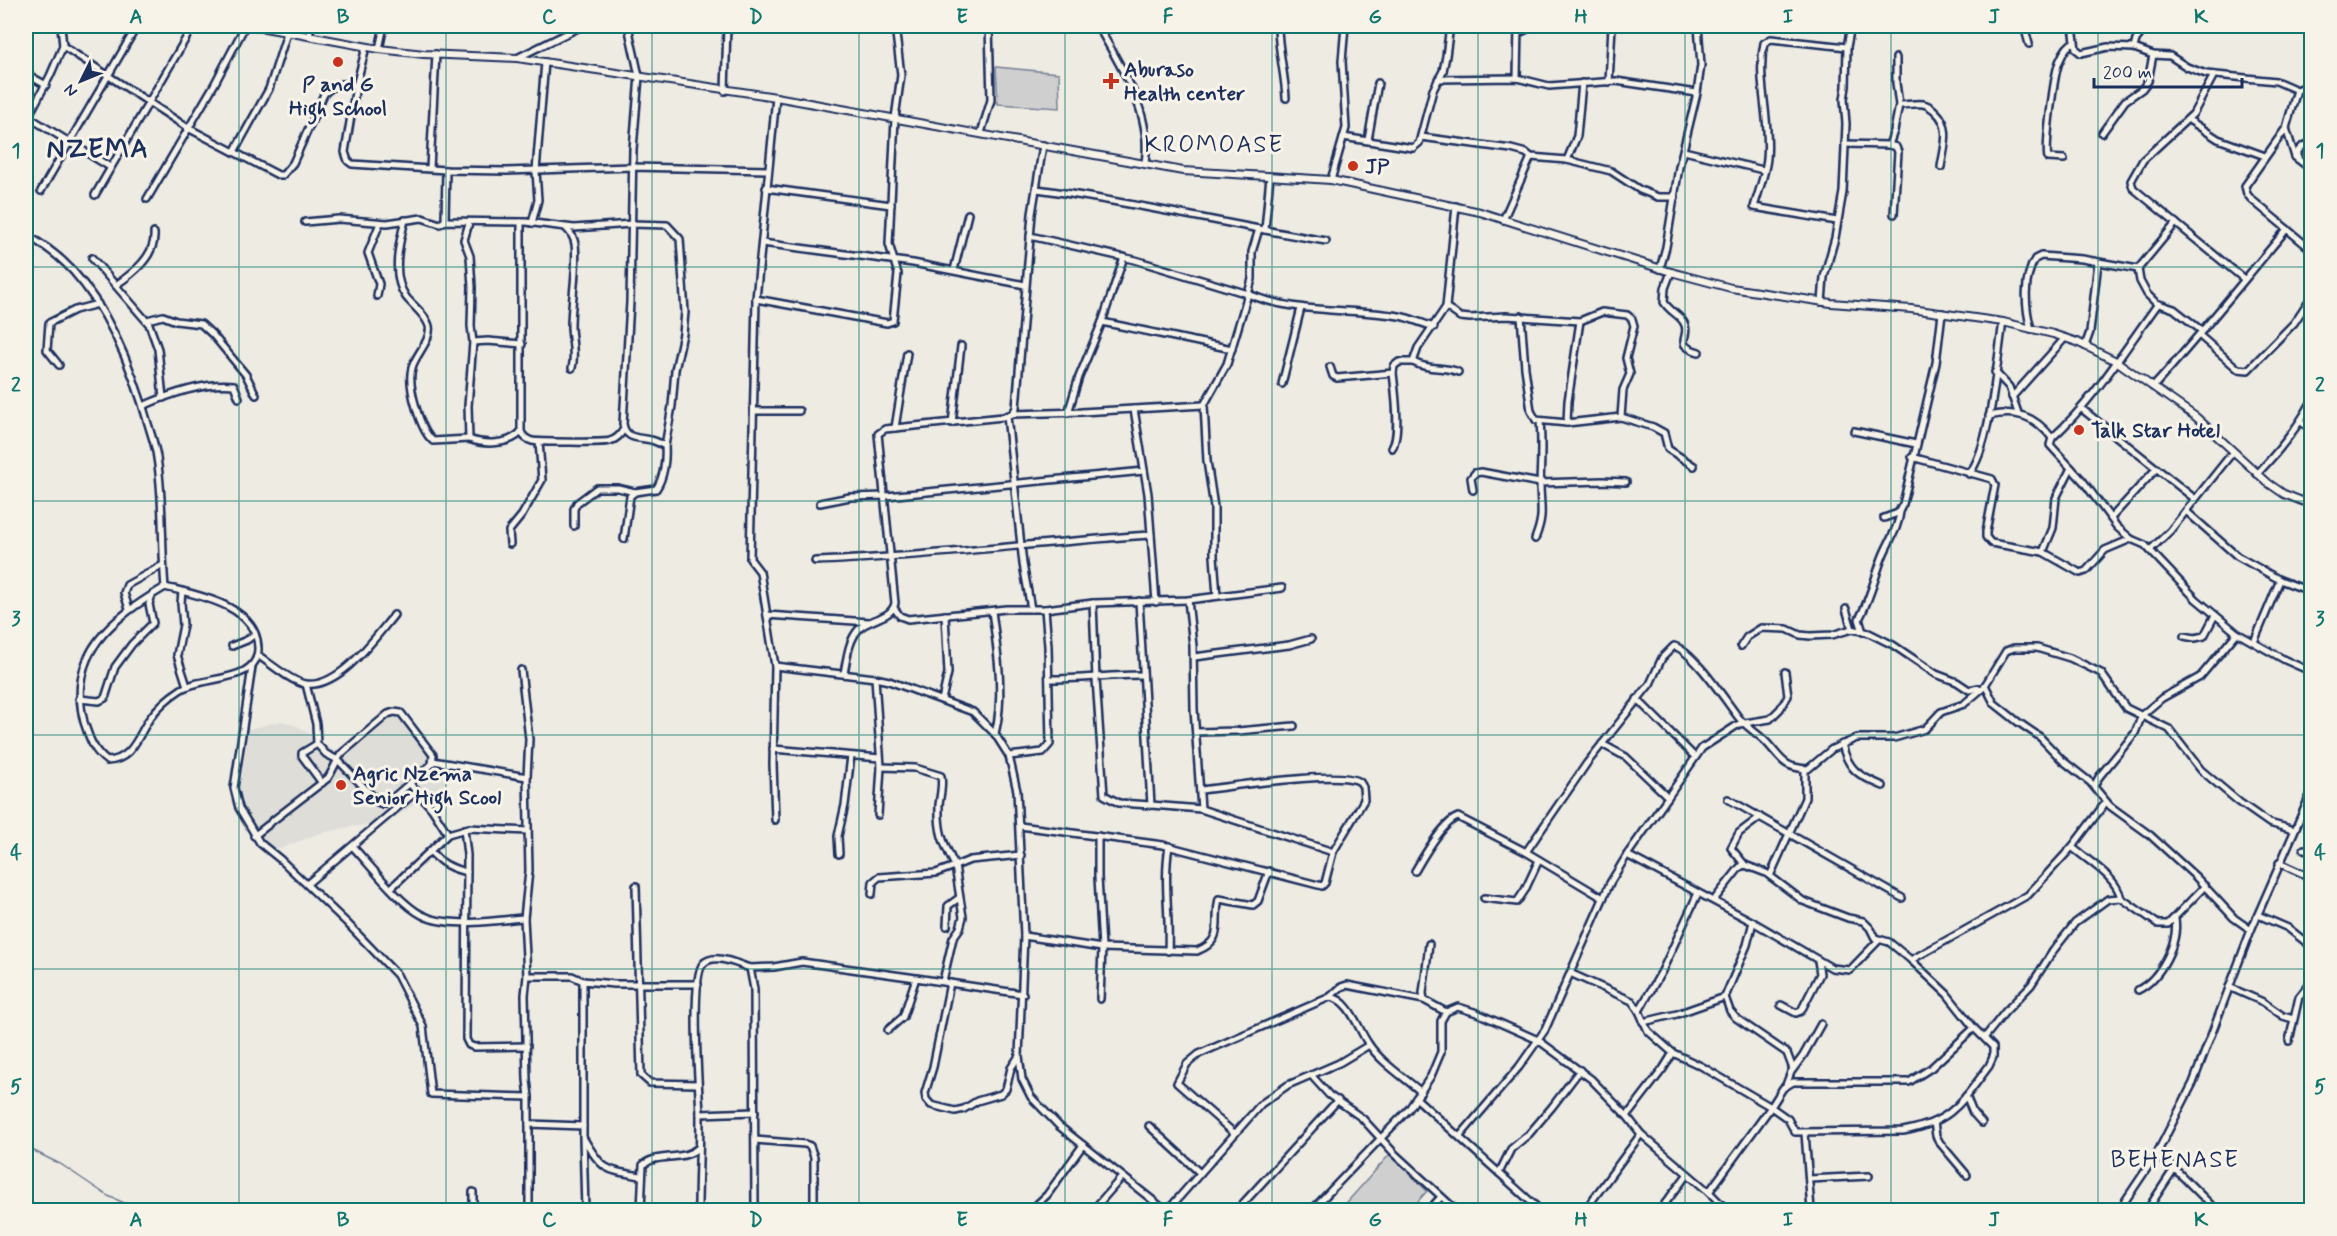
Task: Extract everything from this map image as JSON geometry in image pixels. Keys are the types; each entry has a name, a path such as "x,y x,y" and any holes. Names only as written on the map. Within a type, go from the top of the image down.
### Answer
{"street":[{"path":"61,26 63,46 46,85 26,118 110,167"},
{"path":"41,191 137,26"},
{"path":"95,195 193,26"},
{"path":"147,199 214,85 245,26"},
{"path":"254,26 379,49 517,58 639,76 895,118 1184,171 1331,180 1456,206 1671,273 1731,288 1822,302 1942,313 2003,322 2065,338 2116,361 2196,417 2257,474 2279,491 2312,506"},
{"path":"309,36 311,26"},
{"path":"379,49 384,26"},
{"path":"517,58 582,26"},
{"path":"521,432 528,440 539,442 606,442 619,437 624,429 632,167 639,76 628,26"},
{"path":"725,91 727,28 738,26"},
{"path":"756,299 887,323 893,321 898,274 889,244 895,118 901,75 895,26"},
{"path":"981,133 991,100 989,26"},
{"path":"1098,26 1142,114 1147,134 1145,163"},
{"path":"1101,32 1119,26"},
{"path":"1278,26 1286,98"},
{"path":"1331,180 1346,128 1342,61 1345,26"},
{"path":"1343,137 1413,148 1419,143 1433,90 1446,56 1450,26"},
{"path":"1517,78 1518,26"},
{"path":"1519,33 1534,26"},
{"path":"1609,82 1612,26"},
{"path":"1660,269 1697,93 1701,65 1698,26"},
{"path":"1822,302 1824,277 1835,238 1843,192 1846,124 1844,105 1847,47 1851,26"},
{"path":"2024,26 2029,44"},
{"path":"2073,26 2076,49 2081,53 2108,47 2134,48 2153,55 2170,56 2195,71 2214,75 2276,81 2297,90 2312,84"},
{"path":"2134,48 2136,40 2147,26"},
{"path":"2284,29 2300,29 2309,26"},
{"path":"234,152 269,89 287,33"},
{"path":"1837,221 1754,207 1767,159 1766,107 1761,61 1764,43 1771,39 1847,47"},
{"path":"2064,159 2048,158 2048,142 2059,62 2068,45 2074,42"},
{"path":"63,46 188,128 273,174 283,175 293,163 324,93 343,82 356,86"},
{"path":"366,47 356,86 345,152 348,161 360,166 536,171 632,167 768,170"},
{"path":"430,168 436,54"},
{"path":"2102,133 2126,101 2142,89 2148,81 2153,55"},
{"path":"1889,146 1899,105 1896,58"},
{"path":"532,223 538,200 536,171 545,62"},
{"path":"26,74 46,85"},
{"path":"2214,75 2202,94 2199,107 2188,120 2143,160 2131,179 2133,188 2244,279"},
{"path":"1438,79 1517,78 1549,86 1609,82 1697,93"},
{"path":"1368,140 1378,83"},
{"path":"1567,160 1577,136 1582,83"},
{"path":"2297,90 2286,128 2249,178 2245,190 2251,199 2312,250"},
{"path":"775,819 773,748 775,666 760,570 750,559 756,299 776,98"},
{"path":"1899,105 1923,104 1941,117 1945,124 1946,134 1941,167"},
{"path":"2188,120 2218,139 2265,156"},
{"path":"2286,128 2295,157 2312,170"},
{"path":"1421,137 1511,149 1526,153 1531,157 1567,160 1611,171 1640,190 1658,197 1675,197"},
{"path":"2298,159 2298,151 2312,142"},
{"path":"1845,144 1896,147 1898,152 1894,214"},
{"path":"1031,609 1013,483 1010,415 1016,408 1018,392 1025,285 1043,145"},
{"path":"1684,151 1763,170"},
{"path":"1503,220 1531,157"},
{"path":"445,221 446,170"},
{"path":"1217,596 1214,507 1207,461 1204,405 1221,377 1248,294 1252,279 1252,252 1262,230 1270,176"},
{"path":"766,188 891,205"},
{"path":"1037,189 1100,198 1187,217 1326,241"},
{"path":"1413,362 1418,348 1446,307 1456,206"},
{"path":"954,270 968,214"},
{"path":"306,222 339,219 380,223 422,218 440,224 445,221 521,222 574,228 632,224 667,225 676,232 681,247 685,312 660,484 656,489 635,492 618,488 597,488 577,503 574,509 574,526"},
{"path":"405,220 398,256 399,286 428,324 429,333 416,356 410,375 420,421 428,437 434,441 469,439 481,442 503,442 516,438 521,432 521,222"},
{"path":"377,296 379,284 368,254 380,223"},
{"path":"469,223 464,240 470,256 472,287 473,342 469,394 469,439"},
{"path":"2138,269 2176,223"},
{"path":"565,226 572,234 575,243 574,309 571,329 574,359 572,368"},
{"path":"2153,387 2287,229"},
{"path":"116,285 143,262 154,241 154,233"},
{"path":"26,235 46,247 72,269 98,304 113,333 143,406 157,456 163,518 165,587"},
{"path":"1030,236 1124,257 1278,304 1401,316 1434,327"},
{"path":"762,243 861,258 892,260 1025,285"},
{"path":"2031,329 2026,311 2027,291 2030,270 2035,259 2041,256 2082,259 2138,269"},
{"path":"1068,413 1079,377 1102,322 1124,257"},
{"path":"92,258 147,320 158,349 163,398"},
{"path":"2085,346 2090,332 2098,262"},
{"path":"2138,269 2145,292 2158,304 2174,309 2238,369 2248,370 2294,323 2312,296"},
{"path":"1671,273 1665,288 1664,302 1684,323 1683,342 1685,346 1699,352"},
{"path":"59,365 47,350 49,323 75,310 98,304"},
{"path":"2158,304 2082,409 2052,438 2050,445 2083,481 2117,527 2150,550 2183,587 2237,633 2312,672"},
{"path":"1446,307 1460,316 1470,318 1521,316 1580,321 1602,312 1627,315 1634,323 1626,364 1629,374 1623,390 1621,417"},
{"path":"1282,384 1301,308"},
{"path":"1863,632 1859,620 1882,558 1897,530 1912,457 1921,432 1934,372 1942,313"},
{"path":"147,320 160,316 176,321 201,324 246,375 256,395"},
{"path":"1521,316 1525,368 1533,417 1540,421 1567,423 1621,417 1664,433 1668,448 1694,466"},
{"path":"1567,423 1580,321"},
{"path":"1102,322 1232,349"},
{"path":"1970,474 1977,463 1989,416 2003,322"},
{"path":"2012,397 2065,338"},
{"path":"473,342 522,344"},
{"path":"952,423 961,346"},
{"path":"895,428 907,353"},
{"path":"1392,448 1396,438 1397,422 1394,366 1399,362 1413,362 1430,369 1448,369 1458,372"},
{"path":"1330,367 1333,376 1337,378 1393,374"},
{"path":"1995,372 2009,387 2018,413"},
{"path":"143,406 163,398 226,384 234,385 239,398"},
{"path":"2257,474 2280,450 2301,422 2312,401"},
{"path":"1204,405 1010,415 885,429 878,434 892,558 894,608 900,616 908,619 992,611 1045,609 1093,603 1188,600 1282,588"},
{"path":"1134,409 1144,471 1156,602"},
{"path":"2082,409 2195,499"},
{"path":"754,411 799,411"},
{"path":"1989,416 2018,413 2042,426 2052,438"},
{"path":"1535,539 1543,516 1540,483 1543,453 1540,421"},
{"path":"2301,422 2312,430"},
{"path":"624,429 632,438 651,440 665,446"},
{"path":"1854,431 1916,444"},
{"path":"510,544 509,531 522,515 542,480 539,442"},
{"path":"2150,550 2187,511 2234,452"},
{"path":"1912,457 1992,479 1995,485 1986,532 1988,541 2043,552 2075,571 2084,572 2105,550 2132,539"},
{"path":"2043,552 2053,528 2056,498 2071,468"},
{"path":"2111,518 2156,469"},
{"path":"820,503 850,498 1144,471"},
{"path":"1473,490 1471,478 1480,472 1540,483 1626,482"},
{"path":"624,539 629,501 635,492"},
{"path":"1884,519 1895,515 1900,510"},
{"path":"2187,511 2227,548 2280,580 2312,592"},
{"path":"815,561 892,558 1151,535"},
{"path":"129,609 124,593 127,585 163,565"},
{"path":"2254,642 2280,580"},
{"path":"252,667 239,673 187,686 167,700 149,719 137,744 115,760 107,761 94,749 80,699 82,672 88,656 105,630 129,609 165,587 215,600 234,609 255,634 258,646 258,655 252,667 234,788 239,808 254,836 307,884 390,968 406,991 426,1037 430,1094 529,1097"},
{"path":"183,591 181,603 183,626 177,655 187,686"},
{"path":"80,699 99,701 105,698 115,667 132,644 153,623 149,604 152,595"},
{"path":"1188,600 1194,657 1201,809"},
{"path":"1139,601 1151,805"},
{"path":"1093,603 1104,795 1119,803 1201,809 1333,852"},
{"path":"844,674 854,637 860,629 869,622 890,613 894,608"},
{"path":"1009,756 1035,754 1047,749 1050,744 1051,714 1045,609"},
{"path":"1846,609 1852,629"},
{"path":"992,611 999,692 995,734"},
{"path":"306,684 342,672 394,615"},
{"path":"767,615 869,622"},
{"path":"942,700 948,673 945,615"},
{"path":"2184,636 2195,639 2204,636 2216,615"},
{"path":"1741,646 1753,632 1764,627 1787,629 1800,635 1810,636 1832,635 1852,629 1893,645 1936,674 1957,682 1969,690 1985,686"},
{"path":"2094,786 2135,733 2142,715 2162,698 2200,677 2237,633"},
{"path":"232,646 255,634"},
{"path":"1194,657 1289,645 1311,639"},
{"path":"1526,852 1602,744 1650,684 1662,658 1674,646 1678,646 1709,678 1745,723 1765,740 1781,761 1788,766 1805,769 1810,768 1822,756 1842,744 1864,737 1894,738 1925,729 1941,712 1964,704 1985,686 2006,651 2014,648 2037,648 2070,658 2101,673 2126,708 2169,729 2201,770 2225,788 2238,802 2269,824 2294,830"},
{"path":"254,836 322,783 334,769 338,760 388,714 400,713 433,755 433,761 427,771 382,804 338,760 326,754 317,744 316,724 306,684 258,655"},
{"path":"775,666 875,678 973,712 995,734 1009,756 1017,790 1020,826 1024,936 1019,1056 1022,1078 1031,1097 1059,1126 1167,1210 1261,1104 1288,1085 1339,1063 1369,1045"},
{"path":"521,670 529,739 527,777 529,871 524,918 527,976 525,995 529,1097 529,1210"},
{"path":"1460,1136 1519,1068 1538,1040 1557,1005 1603,898 1628,855 1695,757 1711,741 1745,723 1770,719 1788,696 1785,672"},
{"path":"1049,679 1096,679 1119,675 1143,675"},
{"path":"875,678 881,767 878,815"},
{"path":"1985,686 1994,703 2018,723 2040,737 2062,760 2094,786 2106,802 2150,835 2205,886 2234,918 2251,930"},
{"path":"1637,699 1695,757"},
{"path":"1196,732 1294,726"},
{"path":"317,744 302,753 302,756 322,783"},
{"path":"1602,744 1626,757 1668,797"},
{"path":"1842,744 1845,758 1855,771 1882,786"},
{"path":"773,748 880,758"},
{"path":"839,854 838,836 851,756"},
{"path":"433,761 527,777"},
{"path":"881,767 915,768 941,776 939,818 941,837 945,850 955,866 962,923 954,938 933,1067 925,1093 926,1099 931,1105 955,1111 1001,1094 1005,1089 1011,1068 1019,1056"},
{"path":"1770,876 1804,798 1805,769"},
{"path":"1020,826 1169,846 1322,886 1325,883 1333,852 1364,800 1363,787 1357,779 1350,777 1290,780 1200,790"},
{"path":"410,784 432,809 448,834"},
{"path":"307,884 417,791"},
{"path":"2119,1210 2156,1155 2193,1083 2251,930 2312,791"},
{"path":"1728,800 1902,898"},
{"path":"1911,960 2028,895 2072,847 2106,802"},
{"path":"1570,973 1632,1001 1648,1031 1673,1053 1701,1066 1771,1107 1788,1119 1795,1132 1903,1131 1947,1117 1989,1066 1993,1057 1993,1047 1974,1028 1947,994 1888,942 1875,938 1863,921 1848,918 1803,901 1770,876 1745,866 1731,848 1739,832 1760,817"},
{"path":"1415,872 1430,847 1455,818 1463,819 1526,852 1603,898"},
{"path":"391,888 448,834 464,829 489,828 528,831"},
{"path":"464,829 467,872 465,1016 467,1042 474,1047 527,1046"},
{"path":"1098,836 1102,948 1100,999"},
{"path":"1168,951 1169,933 1165,896 1169,846"},
{"path":"353,847 391,888 421,915 437,920 467,922 524,918"},
{"path":"2072,847 2108,878 2116,887 2121,898 2157,924 2168,924 2175,919 2205,886"},
{"path":"2304,849 2312,852"},
{"path":"430,851 440,862 456,870 467,872"},
{"path":"872,894 873,882 879,877 936,873 970,860 1021,855"},
{"path":"1628,855 1714,900 1832,968 1850,970 1879,940"},
{"path":"1484,898 1517,902 1539,860"},
{"path":"2279,863 2312,878"},
{"path":"1714,900 1740,867 1745,866"},
{"path":"1024,936 1102,948 1197,951 1204,949 1216,937 1219,899 1253,905 1258,900 1269,871"},
{"path":"636,886 641,1075 650,1083 698,1084"},
{"path":"1639,1011 1662,971 1698,893"},
{"path":"947,926 948,906 959,898"},
{"path":"1985,1037 2005,1012 2031,986 2053,951 2075,923 2108,899 2121,898"},
{"path":"2258,915 2288,928 2312,946"},
{"path":"2139,990 2150,982 2165,959 2175,929 2175,919"},
{"path":"1753,922 1747,945 1725,997 1730,1011 1736,1018 1787,1053 1793,1069"},
{"path":"1424,1000 1429,944"},
{"path":"698,1210 700,1114 698,984 700,968 704,962 712,959 750,968 802,962 1023,994"},
{"path":"1781,1005 1796,1013 1801,1011 1820,974 1818,960"},
{"path":"750,968 755,1001 755,1210"},
{"path":"527,976 572,976 583,981 639,984 698,984"},
{"path":"888,1030 903,1017 916,978"},
{"path":"583,981 585,1210"},
{"path":"2289,1041 2300,997 2312,981"},
{"path":"1234,1132 1177,1083 1187,1064 1206,1051 1330,997 1341,987 1347,985 1424,1000 1446,1012"},
{"path":"2229,987 2293,1019"},
{"path":"1330,997 1340,1000 1369,1045 1421,1092"},
{"path":"1643,1022 1677,1014 1725,997"},
{"path":"1312,1210 1381,1138 1421,1092 1441,1052 1441,1021 1446,1012 1458,1007 1477,1012 1538,1040 1580,1070 1607,1094 1641,1134 1727,1210"},
{"path":"1709,1192 1786,1085 1793,1069 1821,1024"},
{"path":"1786,1085 1806,1081 1909,1082 1931,1068 1974,1028"},
{"path":"1626,1116 1664,1069 1673,1053"},
{"path":"1499,1173 1511,1149 1529,1134 1580,1070"},
{"path":"1311,1075 1329,1095 1362,1118 1456,1210"},
{"path":"1966,1096 1973,1113 1982,1123"},
{"path":"1416,1098 1540,1210"},
{"path":"1237,1210 1338,1100"},
{"path":"700,1114 755,1112"},
{"path":"1934,1122 1936,1136 1940,1143 1967,1175"},
{"path":"529,1124 583,1126"},
{"path":"1149,1126 1200,1173"},
{"path":"1805,1132 1811,1210"},
{"path":"1585,1210 1641,1134"},
{"path":"583,1137 597,1161 604,1167 612,1171 641,1176"},
{"path":"755,1140 810,1146 814,1157 814,1210"},
{"path":"1031,1210 1083,1144"},
{"path":"641,1210 643,1165 647,1162 686,1155 698,1148"},
{"path":"2156,1155 2174,1169 2216,1210"},
{"path":"2147,1210 2174,1169"},
{"path":"1660,1210 1687,1175"},
{"path":"1809,1179 1869,1176"},
{"path":"1093,1210 1122,1177"},
{"path":"473,1192 473,1210"},
{"path":"1429,1210 1441,1197"},
{"path":"1038,1204 1046,1210"},
{"path":"1317,1205 1323,1210"}],"shaded area":[{"path":"996,67 1059,73 1060,108 998,104"},
{"name":"Agric Nzema Senior High Scool","path":"391,708 403,713 456,776 387,823 317,834 280,849 269,847 247,817 239,794 248,729 282,721 299,727 337,753"},
{"path":"1390,1154 1427,1191 1410,1210 1340,1210"}],"waterway":[{"path":"26,1147 62,1165 108,1196 141,1210"}],"place":[{"name":"P and G High School","path":"338,62"},
{"name":"Aburaso Health center","path":"1111,81"},
{"name":"JP","path":"1353,166"},
{"name":"Talk Star Hotel","path":"2079,430"},
{"name":"Agric Nzema Senior High Scool","path":"341,785"}],"district":[{"name":"KROMOASE","path":"1214,144"},
{"name":"NZEMA","path":"98,148"},
{"name":"BEHENASE","path":"2175,1159"}]}
